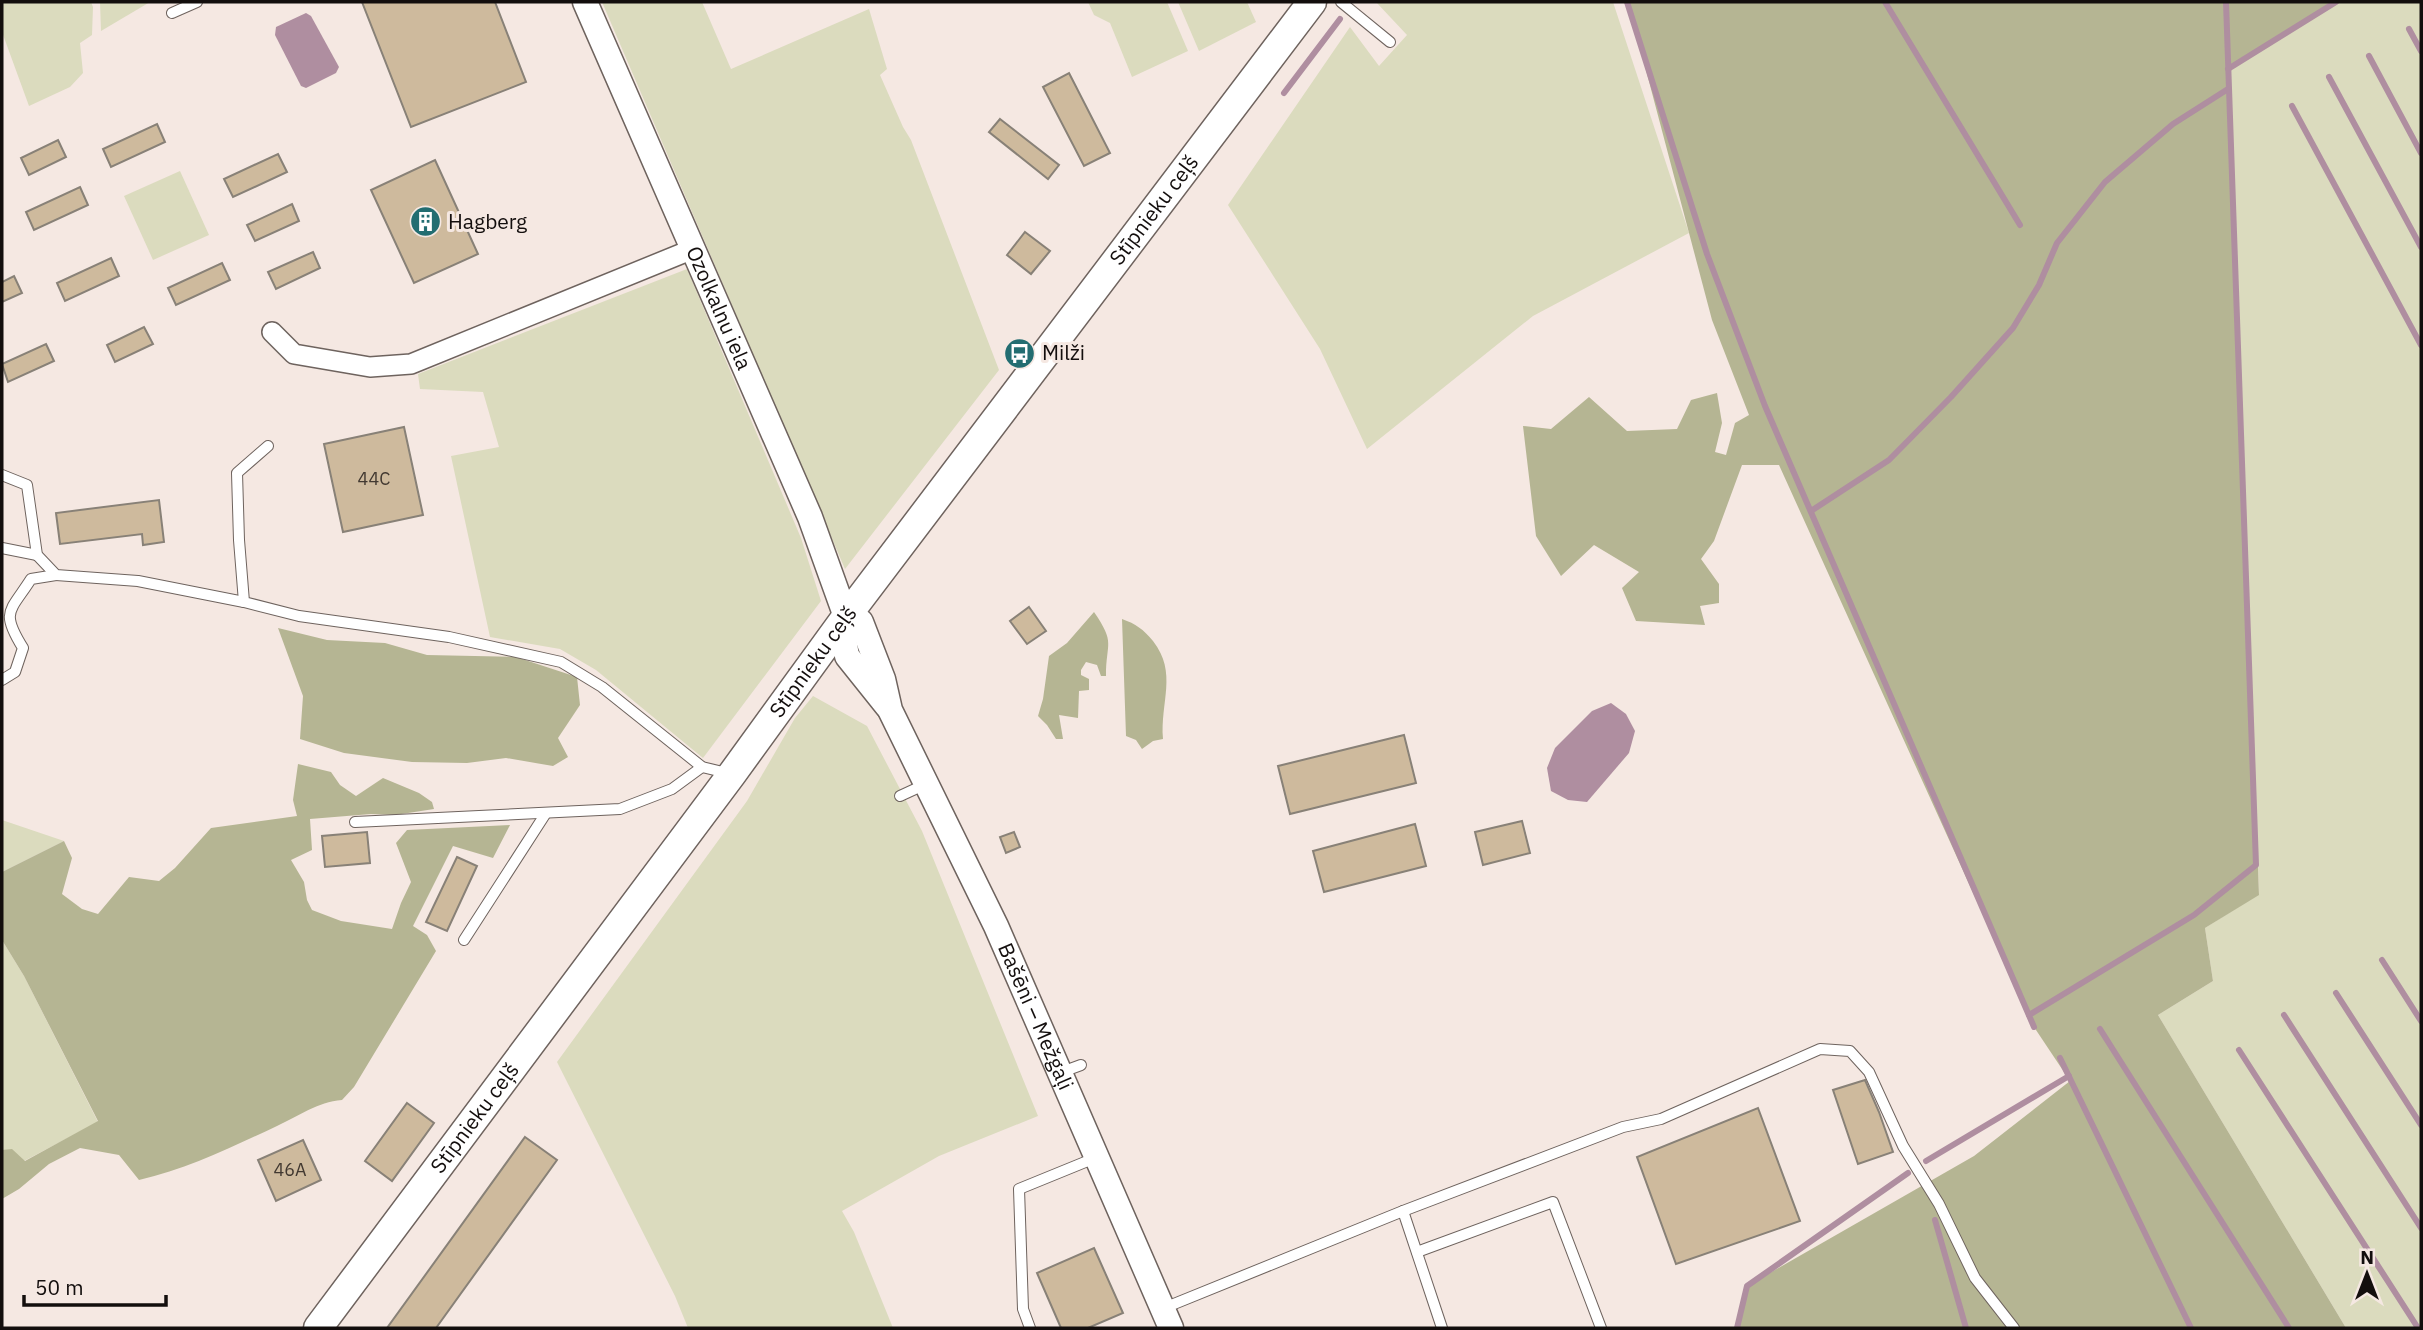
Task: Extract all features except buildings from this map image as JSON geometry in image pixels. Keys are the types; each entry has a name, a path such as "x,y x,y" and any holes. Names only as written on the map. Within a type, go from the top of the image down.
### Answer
{"main road":[{"name":"Stīpnieku ceļš","path":"318,1328 846,617 1312,2"}],"street":[{"name":"Ozolkalnu iela","path":"585,2 810,517 846,617"},
{"path":"272,332 294,354 370,367 411,364 693,249"},
{"name":"Bašēni – Mežgaļi","path":"846,617 861,622 883,679 890,710 996,926 1071,1069 1098,1157 1167,1318"}],"lane":[{"path":"172,13 197,2"},
{"path":"1341,2 1390,42"},
{"path":"244,602 237,473 268,446"},
{"path":"2,475 27,485 37,555"},
{"path":"2,548 37,555 56,575"},
{"path":"2,680 15,672 23,648 10,626 9,611 31,579 56,575 138,580 299,616 449,637 561,662 602,687 702,767 732,774"},
{"path":"355,822 620,809 672,789 702,767"},
{"path":"900,796 926,784"},
{"path":"464,940 546,813"},
{"path":"1167,1318 1403,1211 1623,1127 1661,1119 1820,1049 1850,1051 1869,1072 1903,1146 1939,1204 1975,1278 2014,1328"},
{"path":"1030,1328 1023,1309 1018,1189 1098,1157"},
{"path":"1417,1252 1553,1202 1601,1328"},
{"path":"1403,1211 1442,1328"}],"green space":[{"path":"2,2 91,2 92,35 80,43 83,73 70,87 29,106 2,32"},
{"path":"100,2 150,2 101,31"},
{"path":"602,2 702,2 731,69 869,9 887,69 880,75 911,140 999,370 845,569"},
{"path":"1088,2 1167,2 1188,51 1132,77 1110,23 1094,15"},
{"path":"1178,2 1247,2 1256,22 1199,51"},
{"path":"1376,2 1613,2 1689,233 1533,316 1367,449 1320,349 1228,205 1350,27 1379,66 1407,35"},
{"path":"1628,2 2336,2 2228,69 2259,895 2205,928 2213,981 2158,1015 2346,1328 1737,1328 1747,1286 1974,1156 2070,1081 2034,1027 1779,465 1742,465 1714,541 1701,559 1719,584 1719,603 1700,606 1705,625 1636,621 1622,588 1639,572 1594,545 1561,576 1536,536 1523,426 1551,429 1589,397 1627,431 1677,429 1691,400 1717,393 1722,423 1715,452 1726,455 1735,423 1749,415 1712,320"},
{"path":"2336,2 2421,2 2421,1328 2346,1328 2158,1015 2213,981 2205,928 2259,894 2228,69"},
{"path":"180,171 209,235 153,260 124,196"},
{"path":"687,269 801,538 821,601 703,758 596,670 560,649 490,637 451,456 499,447 483,392 420,389 418,374"},
{"path":"1094,612 1107,637 1106,676 1101,676 1097,665 1086,662 1081,675 1089,679 1089,690 1079,691 1078,718 1059,715 1063,739 1056,739 1038,716 1049,656 1067,643"},
{"path":"1122,619 1139,627 1153,641 1165,665 1163,739 1153,741 1142,749 1136,740 1126,736"},
{"path":"278,628 327,640 385,643 427,655 516,657 577,677 580,705 558,738 568,757 553,766 506,758 467,763 412,762 344,753 300,739 303,696"},
{"path":"813,696 867,726 922,831 1038,1116 939,1156 842,1211 854,1232 893,1328 688,1328 675,1296 557,1062 747,801 795,718"},
{"path":"298,764 331,772 340,785 356,796 383,778 419,793 432,802 434,809 395,815 371,814 310,819 312,850 291,860 304,882 312,910 341,921 392,929 411,882 396,843 407,830 510,825 493,858 453,846 413,926 427,935 436,951 354,1087 342,1100 316,1106 192,1164 139,1180 119,1155 80,1148 49,1164 19,1189 2,1199 2,1150 12,1149 25,1161 98,1121 24,976 2,940 2,872 64,841 72,858 62,894 82,909 98,914 129,877 159,881 175,868 211,828 297,816 293,800"},
{"path":"2,820 64,841 2,872"},
{"path":"2,940 24,976 98,1122 24,1161 12,1150 2,1150"}],"shaded area":[{"path":"306,13 311,16 339,67 336,73 306,88 301,86 275,35 276,27"},
{"path":"1611,703 1626,714 1635,731 1629,753 1587,802 1568,800 1551,791 1547,768 1555,748 1592,711"}],"waterway":[{"path":"1627,2 1707,254 1765,406 2034,1027"},
{"path":"1885,2 2020,225"},
{"path":"2029,1015 2194,915 2256,865 2226,2"},
{"path":"2228,69 2336,2"},
{"path":"1284,93 1340,19"},
{"path":"2409,29 2421,51"},
{"path":"2369,56 2421,153"},
{"path":"2329,77 2421,247"},
{"path":"1811,511 1889,460 2013,328 2039,285 2057,243 2105,182 2173,124 2228,89"},
{"path":"2292,106 2421,345"},
{"path":"2382,960 2421,1021"},
{"path":"2336,993 2421,1125"},
{"path":"2284,1015 2421,1228"},
{"path":"2100,1029 2289,1328"},
{"path":"2239,1050 2418,1328"},
{"path":"2060,1058 2191,1328"},
{"path":"1926,1161 2069,1076"},
{"path":"1737,1328 1747,1286 1908,1173"},
{"path":"1935,1220 1966,1328"}],"place":[{"name":"Hagberg","path":"425,222"},
{"name":"Milži","path":"1019,353"}]}
